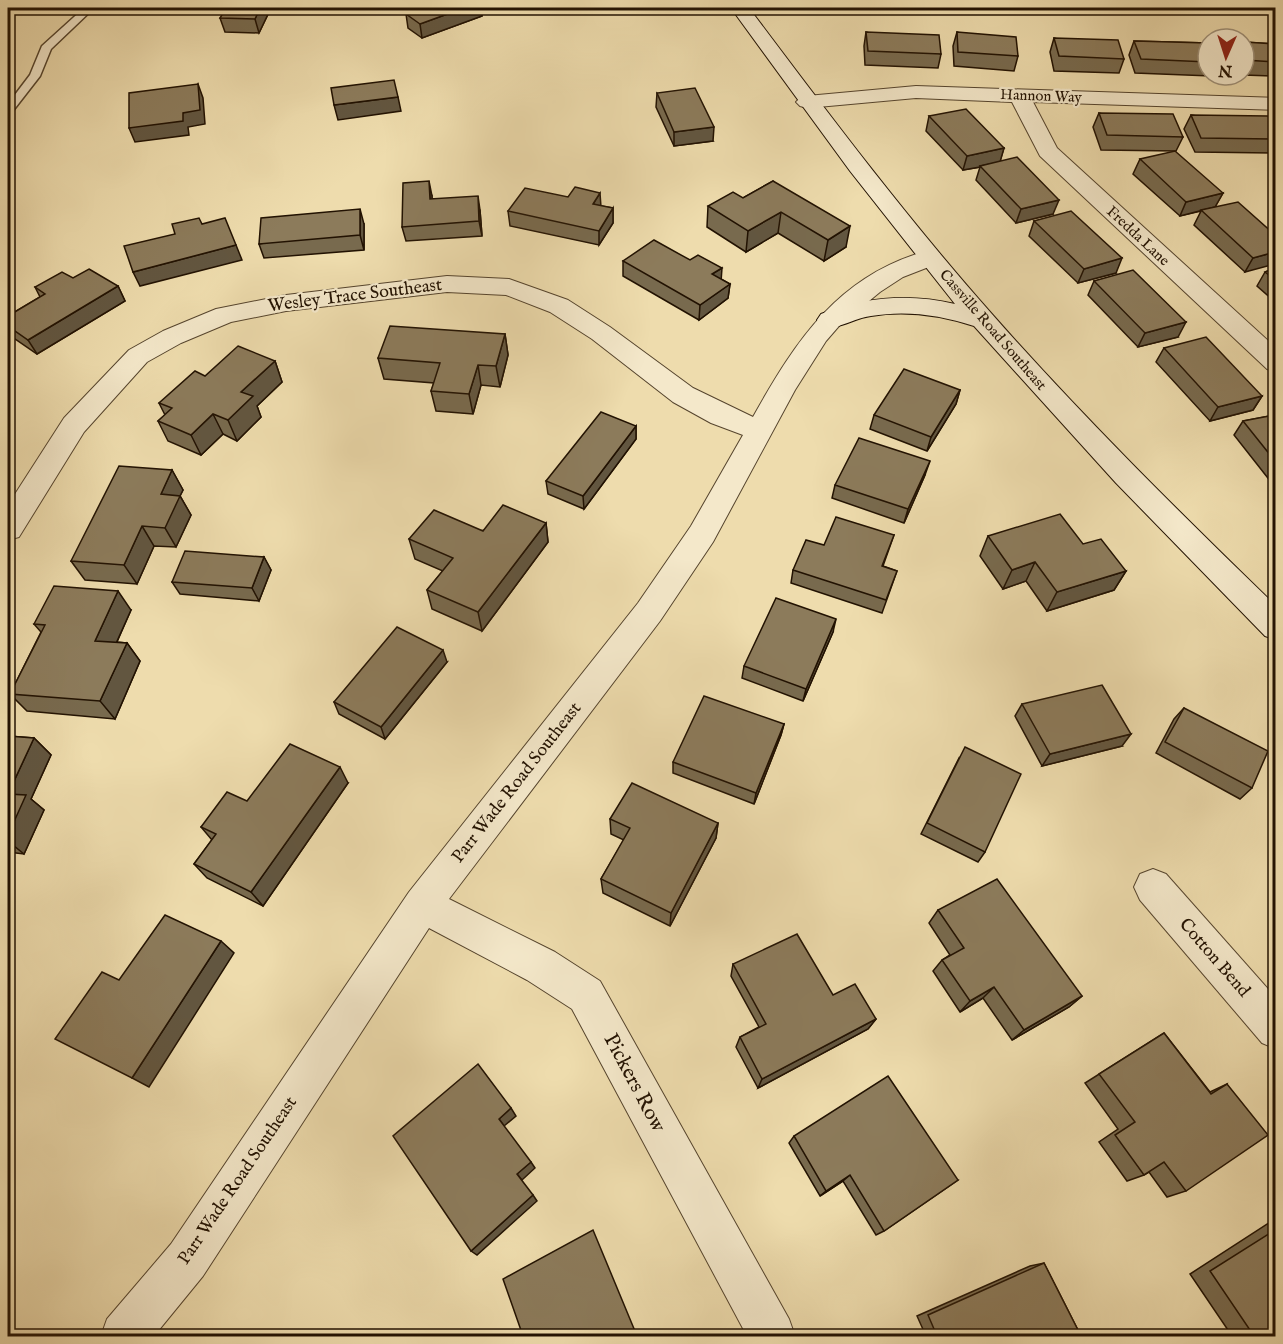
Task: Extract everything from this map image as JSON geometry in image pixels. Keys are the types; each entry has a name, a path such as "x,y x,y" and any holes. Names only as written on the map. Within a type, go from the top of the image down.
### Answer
{"street":[{"name":"Cassville Road Southeast","path":"740,8 807,102 930,258 983,320 1153,504 1275,627"},
{"name":"Hannon Way","path":"807,102 916,92 1275,104"},
{"name":"Fredda Lane","path":"1019,95 1048,151 1275,363"},
{"name":"Parr Wade Road Southeast","path":"124,1336 187,1260 422,905 649,612 702,534 800,359 830,320 871,286 894,272 930,258"},
{"name":"Wesley Trace Southeast","path":"8,530 74,425 138,356 172,337 225,315 320,299 447,284 508,287 559,306 601,333 683,395 721,416 760,431"},
{"path":"830,320 869,308 908,305 942,309 983,320"},
{"name":"Cotton Bend","path":"1153,887 1275,1029"},
{"name":"Pickers Row","path":"422,905 540,966 586,995 772,1336"}],"lane":[{"path":"8,110 35,76 46,48 89,8"}],"building":[{"path":"226,8 260,8 255,19 220,18"},
{"path":"422,8 464,8 420,24 406,14"},
{"path":"866,32 939,35 941,54 868,51"},
{"path":"957,32 1016,37 1018,56 958,52"},
{"path":"1054,38 1118,40 1124,59 1059,56"},
{"path":"1134,41 1196,43 1196,61 1141,59"},
{"path":"1256,43 1275,44 1275,62 1256,61"},
{"path":"394,80 398,97 334,105 331,88"},
{"path":"198,84 200,110 183,113 183,121 129,128 129,93"},
{"path":"695,88 714,127 674,132 657,93"},
{"path":"966,109 1004,148 967,156 929,116"},
{"path":"1099,113 1173,114 1183,137 1107,135"},
{"path":"1191,115 1268,116 1275,130 1275,139 1201,138"},
{"path":"1175,151 1223,193 1186,202 1140,159"},
{"path":"1017,157 1059,200 1021,209 980,166"},
{"path":"429,181 430,199 478,196 479,221 402,227 403,183"},
{"path":"773,181 850,226 828,240 781,212 748,231 708,206 733,192 743,198"},
{"path":"575,187 600,193 593,204 613,208 599,231 508,211 525,188 568,197"},
{"path":"1238,202 1275,235 1275,252 1253,258 1201,210"},
{"path":"360,209 360,235 259,244 261,218"},
{"path":"1071,211 1122,258 1084,269 1034,221"},
{"path":"199,218 202,224 225,218 236,245 133,272 124,246 175,234 172,224"},
{"path":"654,240 690,260 698,255 722,268 712,274 730,284 700,305 623,261"},
{"path":"1275,268 1275,280 1265,272"},
{"path":"89,269 118,286 28,340 8,326 8,316 45,294 35,287 62,272 73,278"},
{"path":"1133,270 1186,322 1145,333 1094,281"},
{"path":"390,326 505,334 496,366 478,365 469,394 431,391 440,363 378,358"},
{"path":"1206,337 1262,396 1218,407 1164,348"},
{"path":"238,346 275,361 241,392 253,396 228,420 213,414 191,435 158,421 172,408 159,403 195,371 205,376"},
{"path":"904,369 960,390 931,437 874,415"},
{"path":"601,412 636,426 583,496 546,481"},
{"path":"1275,415 1275,461 1243,421"},
{"path":"859,438 930,461 908,509 835,485"},
{"path":"119,466 172,470 161,494 180,496 165,528 142,526 124,565 71,561"},
{"path":"503,505 546,523 478,612 427,590 453,558 409,539 434,510 483,531"},
{"path":"1060,514 1083,544 1101,539 1126,571 1057,592 1035,562 1012,570 988,536"},
{"path":"836,517 894,535 882,566 897,571 886,600 793,570 806,540 824,545"},
{"path":"185,551 264,557 252,588 172,582"},
{"path":"54,586 118,591 95,641 127,643 100,701 10,694 45,625 34,624"},
{"path":"776,598 836,619 806,689 744,666"},
{"path":"397,627 443,650 381,727 334,702"},
{"path":"1102,685 1131,734 1050,754 1022,704"},
{"path":"704,696 784,724 756,793 673,762"},
{"path":"1184,708 1268,751 1252,788 1165,742"},
{"path":"8,736 34,738 8,794"},
{"path":"290,744 340,767 251,892 194,864 216,834 201,827 227,792 247,801"},
{"path":"965,747 1021,774 985,852 927,823"},
{"path":"632,783 718,823 671,913 601,879 630,828 610,819"},
{"path":"8,794 26,795 8,835"},
{"path":"997,879 1082,996 1024,1030 994,987 970,1001 942,960 964,948 938,910"},
{"path":"165,915 221,941 132,1078 55,1039 102,972 119,980"},
{"path":"797,934 833,995 855,984 876,1019 762,1079 740,1037 766,1024 733,964"},
{"path":"1164,1033 1211,1094 1227,1084 1268,1135 1186,1191 1164,1162 1144,1175 1115,1135 1135,1122 1099,1074"},
{"path":"478,1064 511,1108 499,1119 531,1162 517,1174 533,1195 471,1251 393,1136"},
{"path":"888,1076 958,1180 884,1231 850,1175 826,1191 794,1136"},
{"path":"593,1230 637,1336 523,1336 503,1279"},
{"path":"1275,1230 1275,1336 1254,1336 1210,1271"},
{"path":"1044,1263 1081,1336 937,1336 928,1315"}]}
